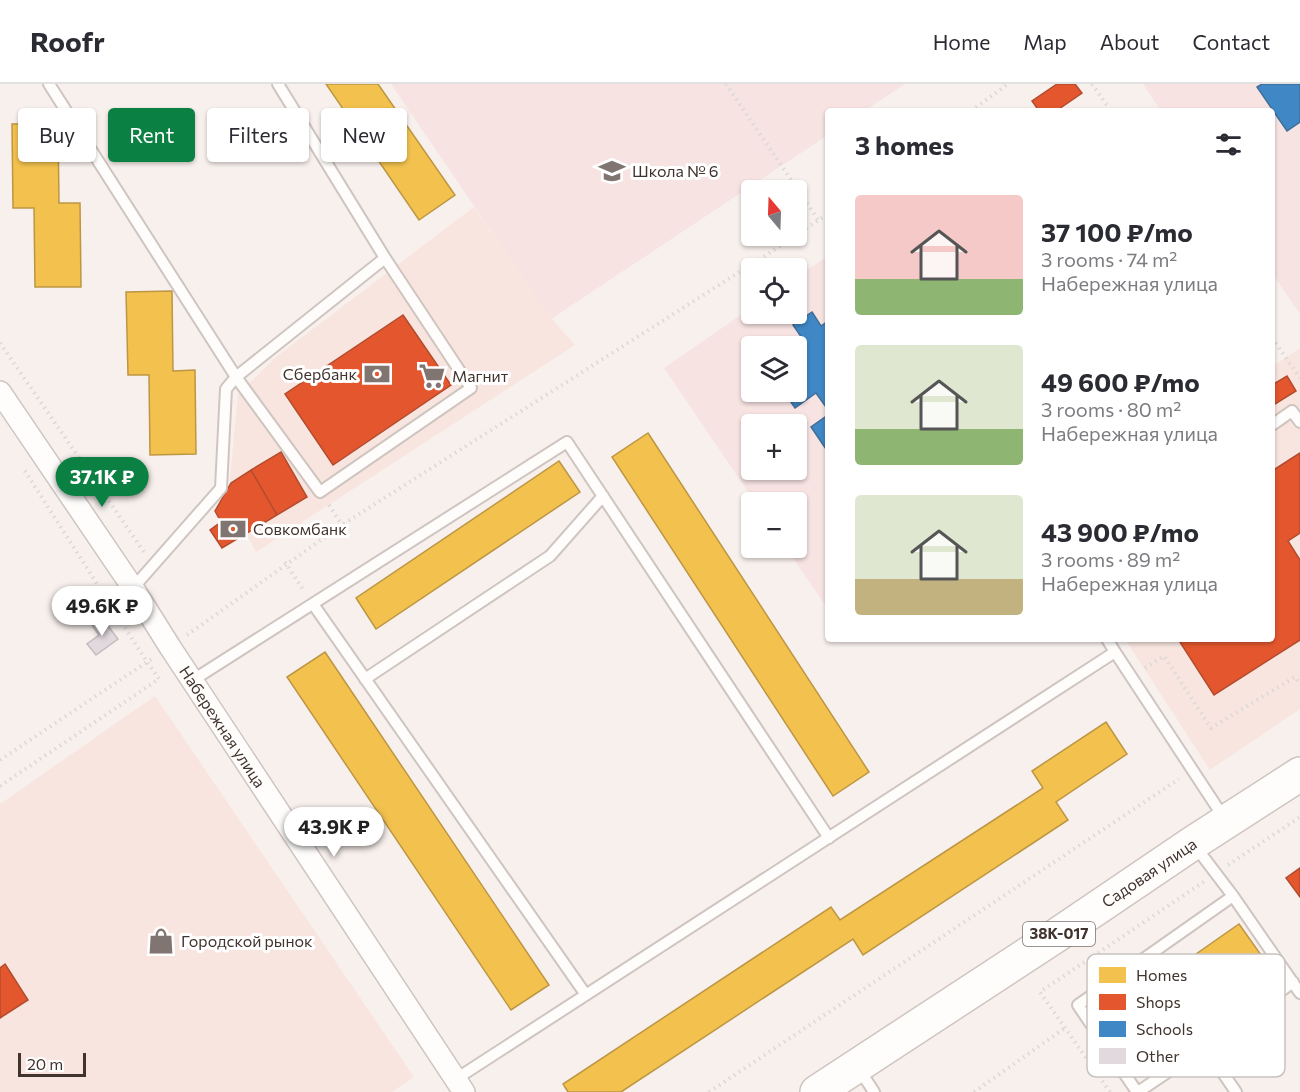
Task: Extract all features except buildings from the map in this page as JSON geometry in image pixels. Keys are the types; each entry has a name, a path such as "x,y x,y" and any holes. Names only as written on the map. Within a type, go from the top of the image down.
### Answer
{"main road":[{"name":"Садовая улица","path":"817,1092 866,1079 1057,935 1300,774"}],"street":[{"name":"Набережная улица","path":"0,392 133,588 460,1086"}],"lane":[{"path":"50,84 236,377 320,492 471,387 385,258 278,84"},
{"path":"133,588 220,488 226,389 236,377 385,258"},
{"path":"1275,423 1292,411 1300,423"},
{"path":"193,680 567,442 829,838"},
{"path":"365,679 550,556 603,496"},
{"path":"313,603 586,995"},
{"path":"1109,642 1226,822"},
{"path":"460,1086 586,995 1115,652"},
{"path":"1193,843 1273,954"},
{"path":"1151,954 1233,896"},
{"path":"1285,971 1300,993"},
{"path":"1285,988 1293,982"},
{"path":"1087,999 1078,1005 1087,1018"},
{"path":"1128,1077 1138,1092 1160,1077"},
{"path":"1226,1077 1236,1092"}],"path":[{"path":"726,84 819,221"},
{"path":"975,108 1008,84"},
{"path":"1092,84 1109,108"},
{"path":"807,228 825,216"},
{"path":"0,760 170,647 342,525 779,246"},
{"path":"1275,342 1300,378"},
{"path":"0,343 153,565"},
{"path":"0,786 159,679 19,462"},
{"path":"320,492 342,525"},
{"path":"285,562 313,603"},
{"path":"1131,676 1164,657 1211,728 1295,677 1300,684"},
{"path":"709,1092 1193,771"},
{"path":"974,1092 1065,1028"}],"shaded area":[{"name":"Школа № 6","path":"391,84 905,84 869,108 825,108 825,137 760,180 741,180 741,193 551,319"},
{"path":"1143,84 1300,84 1300,314 1275,277 1275,108 1159,108"},
{"path":"474,207 551,318 575,345 256,552 228,500 238,394 276,357"},
{"path":"825,258 825,605 793,558 807,558 807,492 748,492 664,368 741,315 741,324 807,324 807,270"},
{"path":"1300,348 1300,709 1210,770 1127,642 1275,642 1275,365"},
{"name":"Городской рынок","path":"155,696 414,1077 392,1092 0,1092 0,804"}],"place":[{"name":"Школа № 6","path":"612,171"},
{"name":"Сбербанк","path":"377,374"},
{"name":"Магнит","path":"432,376"},
{"name":"Совкомбанк","path":"233,529"},
{"name":"Городской рынок","path":"161,941"}]}
